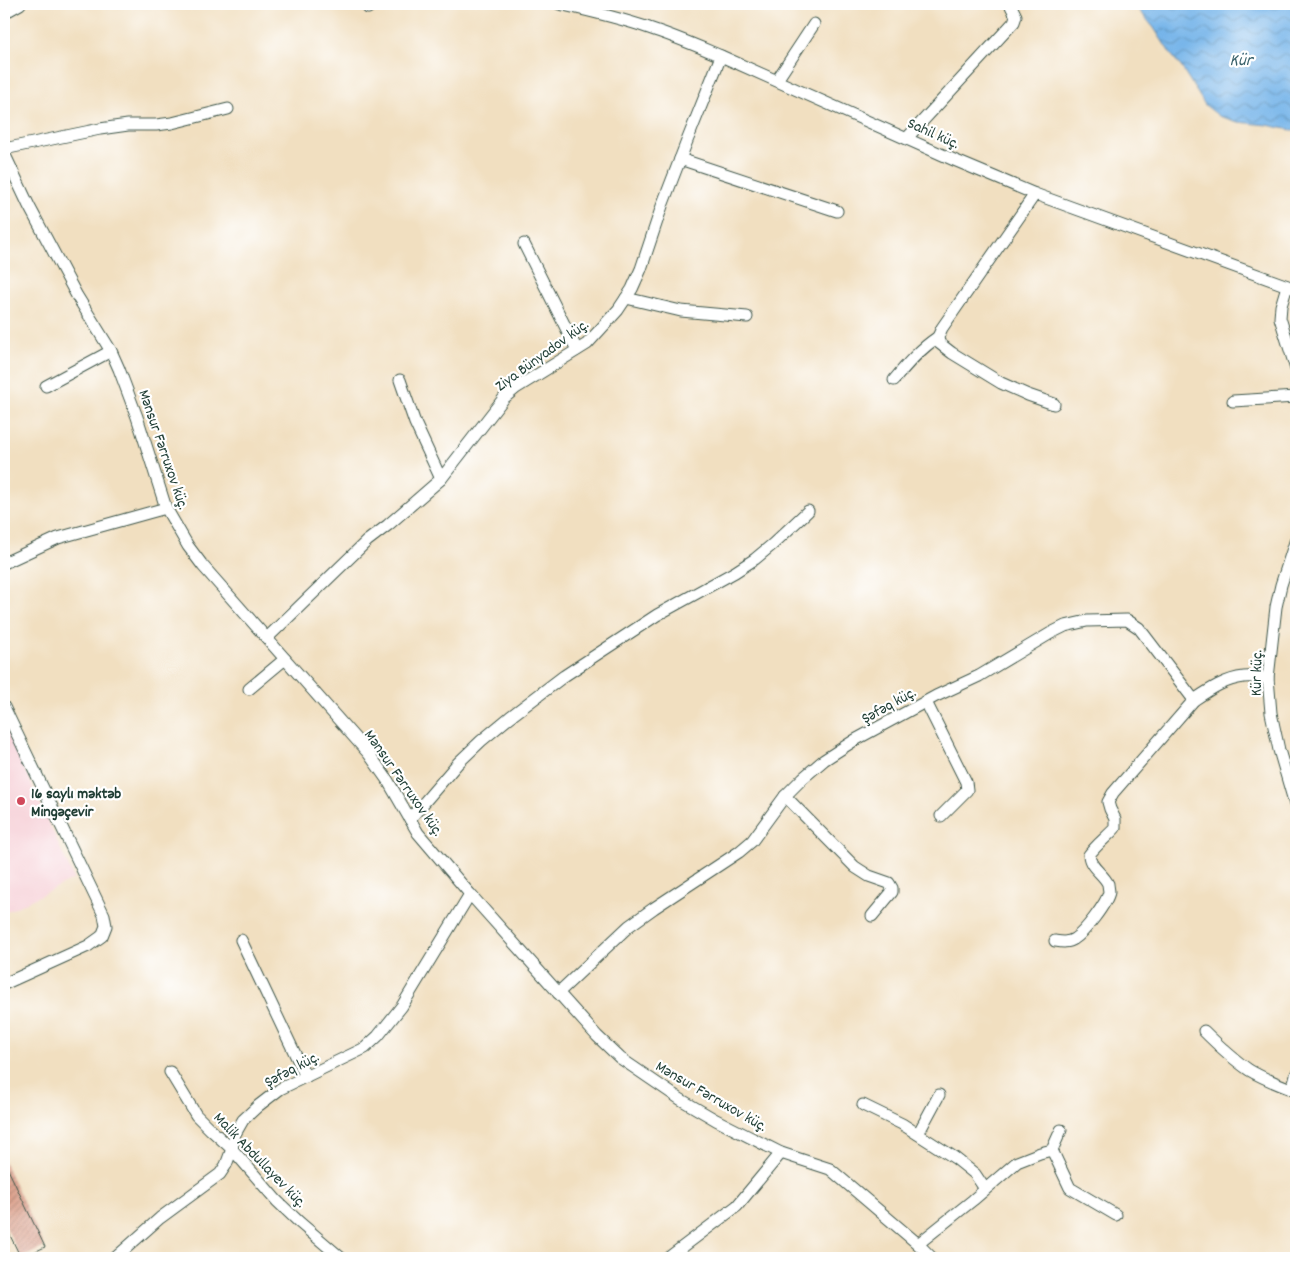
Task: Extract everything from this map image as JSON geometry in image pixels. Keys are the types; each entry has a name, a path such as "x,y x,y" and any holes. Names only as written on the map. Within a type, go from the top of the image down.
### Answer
{"street":[{"path":"4,13 20,4"},
{"name":"Sahil küç.","path":"559,4 602,9 721,56 1035,194 1292,288"},
{"path":"907,138 1014,22 1016,16 1010,4"},
{"path":"777,80 814,24"},
{"name":"Ziya Bünyadov küç.","path":"267,638 367,541 441,479 504,398 516,388 587,344 618,310 632,289 641,269 680,159 721,56"},
{"path":"4,149 100,129 128,125 172,123 228,109"},
{"name":"Mənsur Fərruxov küç.","path":"4,153 29,206 119,369 137,417 166,508 188,546 198,560 369,754 388,781 418,833 558,993 620,1058 680,1099 716,1120 781,1154 830,1168 932,1258"},
{"path":"680,159 837,211"},
{"path":"894,380 914,356 938,337 942,328 1035,194"},
{"path":"524,244 577,350"},
{"path":"1292,288 1281,306 1280,318 1296,368"},
{"path":"626,298 682,311 747,317"},
{"path":"938,337 939,343 952,353 1001,383 1054,404"},
{"path":"46,386 110,351"},
{"path":"400,380 415,423 441,479"},
{"path":"1233,401 1296,398"},
{"path":"4,563 58,538 166,508"},
{"path":"410,819 458,763 510,717 564,676 657,615 755,559 808,511"},
{"name":"Kür küç.","path":"1296,539 1276,607 1268,678 1271,713 1277,741 1296,808"},
{"name":"Şəfəq küç.","path":"558,993 629,926 740,852 752,841 785,796 824,760 855,740 978,676 1065,626 1087,621 1127,620 1139,628 1194,700"},
{"path":"250,689 285,659"},
{"path":"1055,941 1066,943 1074,939 1096,916 1109,891 1108,883 1089,861 1089,855 1093,848 1115,828 1115,819 1108,802 1113,793 1194,700 1229,680 1244,677 1268,678"},
{"path":"926,702 966,782 967,790 941,816"},
{"path":"4,707 104,915 106,926 102,936 88,946 4,984"},
{"path":"785,796 855,867 870,876 889,883 892,892 872,916"},
{"name":"Şəfəq küç.","path":"115,1258 160,1218 220,1174 232,1149 236,1134 244,1120 258,1106 280,1089 365,1048 378,1036 402,1006 470,894"},
{"path":"241,940 306,1077"},
{"path":"1204,1031 1221,1048 1249,1070 1272,1082 1294,1090 1296,1075"},
{"name":"Malik Abdullayev küç.","path":"170,1072 196,1115 232,1149 277,1201 340,1258"},
{"path":"918,1134 939,1095"},
{"path":"863,1105 902,1124 955,1158 975,1174 985,1189"},
{"path":"1061,1130 1052,1150 1070,1188 1116,1215"},
{"path":"918,1244 1017,1162 1052,1150"},
{"path":"668,1258 737,1206 781,1154"}],"shaded area":[{"name":"16 saylı məktəb Mingəçevir","path":"4,723 74,879 4,913"}],"water":[{"name":"Kür","path":"1134,4 1296,4 1296,131 1238,122 1219,116 1205,105 1154,28"}],"building":[{"path":"4,1161 45,1247 21,1258 4,1223"}],"place":[{"name":"16 saylı məktəb Mingəçevir","path":"21,801"}]}
